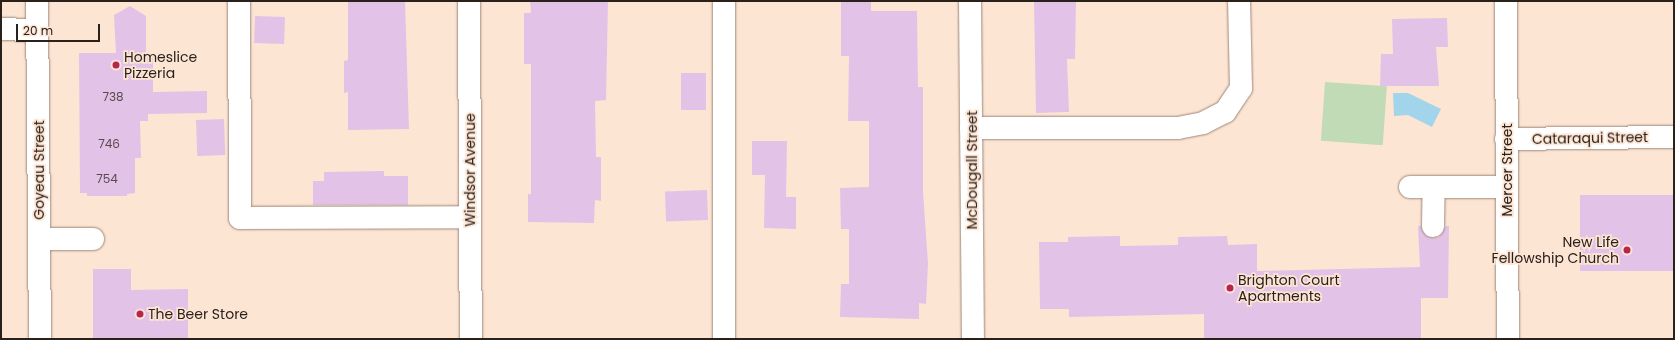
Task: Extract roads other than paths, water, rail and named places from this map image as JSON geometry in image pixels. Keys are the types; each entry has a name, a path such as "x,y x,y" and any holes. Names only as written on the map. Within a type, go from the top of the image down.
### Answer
{"street":[{"name":"Goyeau Street","path":"37,1 40,339"},
{"path":"239,1 240,218 470,217"},
{"name":"Windsor Avenue","path":"469,1 471,339"},
{"path":"724,1 724,339"},
{"name":"McDougall Street","path":"970,1 973,339"},
{"path":"971,128 1178,128 1203,123 1225,112 1241,88 1239,1"},
{"name":"Mercer Street","path":"1506,1 1508,339"},
{"path":"1,29 37,30"},
{"name":"Cataraqui Street","path":"1506,139 1674,137"},
{"path":"1410,187 1507,187"},
{"path":"1433,226 1434,187"},
{"path":"39,239 93,239"}],"water":[{"path":"1393,93 1408,93 1441,109 1432,127 1408,115 1394,116"}],"place":[{"name":"Homeslice Pizzeria","path":"116,65"},
{"name":"New Life Fellowship Church","path":"1627,250"},
{"name":"Brighton Court Apartments","path":"1230,288"},
{"name":"The Beer Store","path":"140,314"}]}
